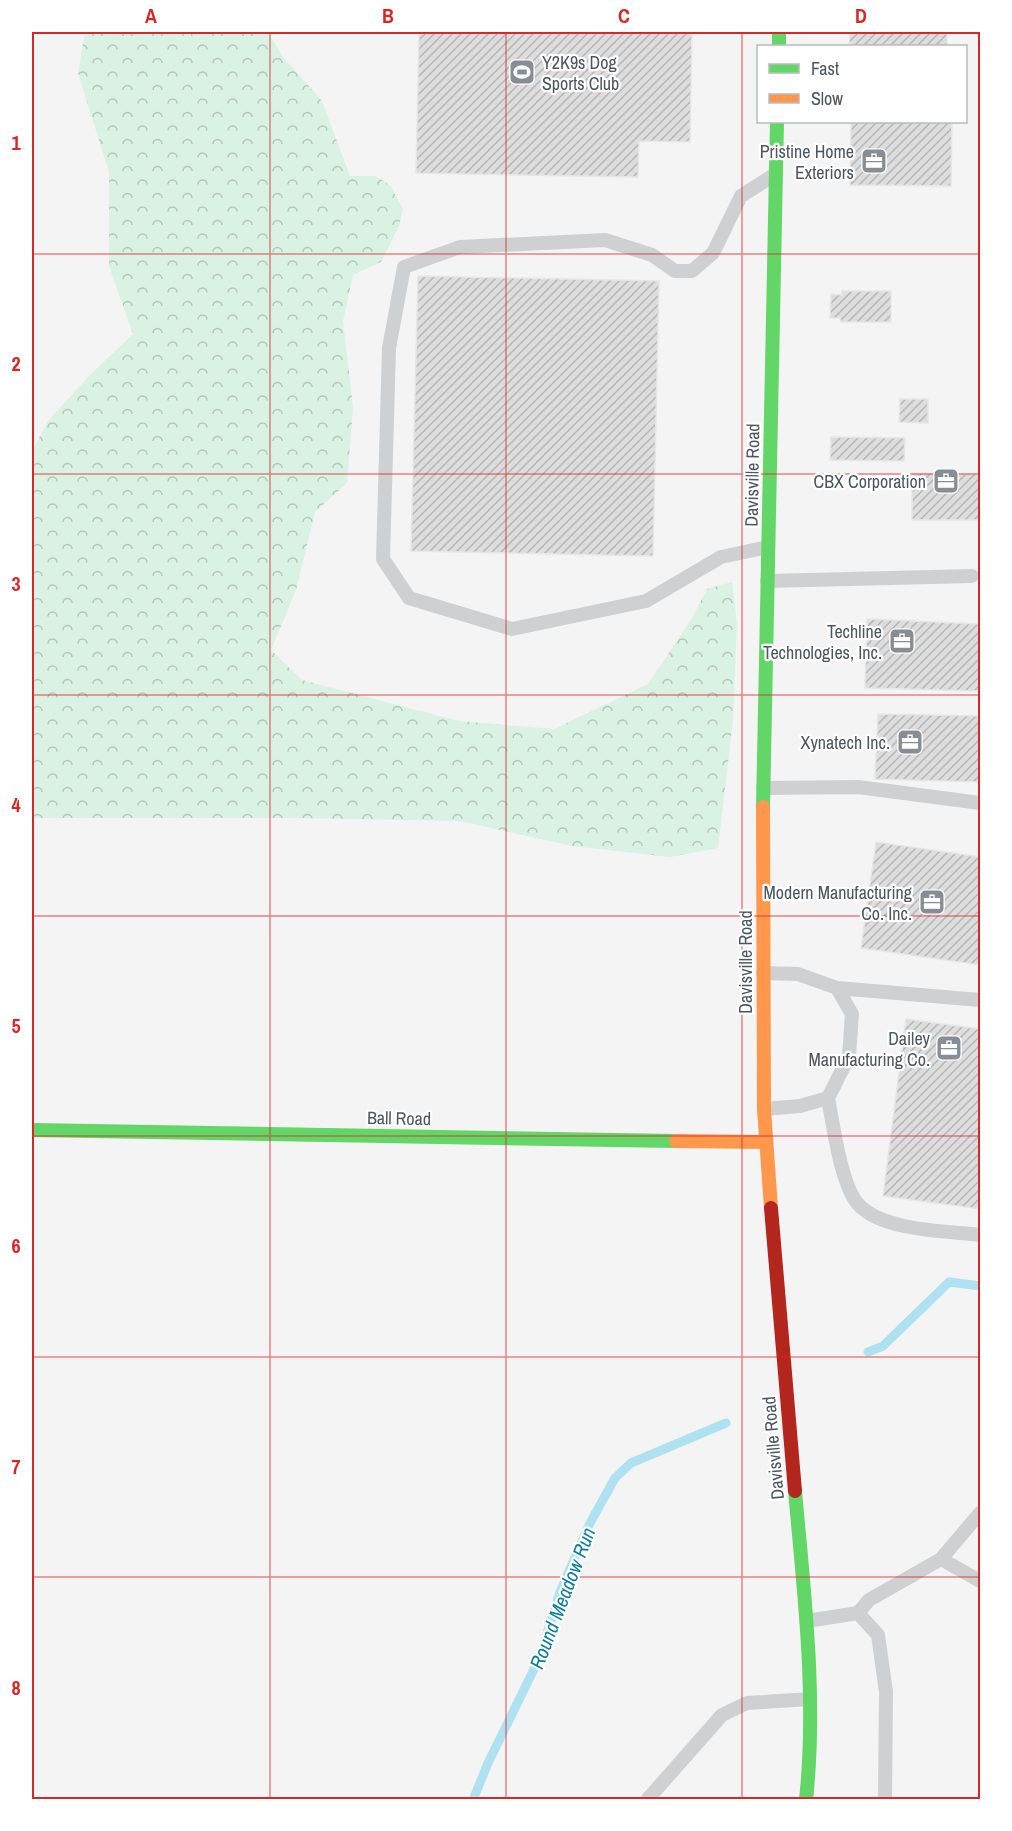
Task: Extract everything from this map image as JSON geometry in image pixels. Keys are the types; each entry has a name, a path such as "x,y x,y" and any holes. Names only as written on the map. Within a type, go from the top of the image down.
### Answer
{"street":[{"name":"Davisville Road","path":"777,123 763,788 764,1109 779,1320 807,1621 810,1761 806,1800"},
{"name":"Ball Road","path":"32,1130 765,1142"}],"lane":[{"path":"768,547 721,557 646,602 512,629 409,598 383,559 389,348 404,267 460,247 604,240 652,255 675,271 692,271 713,253 741,196 776,173"},
{"path":"767,581 972,576"},
{"path":"763,788 858,788 981,803"},
{"path":"763,973 798,974 837,988 981,1000"},
{"path":"837,988 852,1014 849,1056 828,1098 848,1187 858,1204 876,1217 906,1226 981,1235"},
{"path":"764,1109 800,1106 828,1098"},
{"path":"807,1621 858,1613 869,1600 941,1559 981,1513"},
{"path":"941,1559 981,1581"},
{"path":"858,1613 878,1635 886,1692 885,1800"},
{"path":"647,1800 722,1715 747,1703 810,1699"}],"green space":[{"path":"85,32 268,32 283,57 322,101 350,176 376,176 391,186 403,209 399,226 381,262 353,275 343,321 353,408 347,483 315,512 296,590 271,650 302,680 459,721 554,729 648,684 692,618 707,589 732,582 737,623 733,720 718,848 670,857 572,846 460,821 296,818 32,818 32,580 34,574 32,567 32,451 48,421 89,376 133,334 109,266 109,172 78,73"}],"building":[{"path":"419,32 692,32 690,142 639,141 638,177 416,173"},
{"path":"850,32 947,32 947,45 849,45"},
{"path":"851,123 952,123 951,186 850,185"},
{"path":"418,276 659,281 653,556 411,551"},
{"path":"842,291 891,291 891,322 841,322 840,318 830,318 831,294 842,295"},
{"path":"900,399 928,399 928,423 899,422"},
{"path":"831,437 905,438 904,461 830,460"},
{"path":"912,473 980,474 980,520 912,520"},
{"path":"867,619 980,624 980,691 865,688"},
{"path":"878,714 980,716 980,782 875,779"},
{"path":"876,842 980,857 980,965 861,948"},
{"path":"906,1019 980,1029 980,1209 883,1196"}],"waterway":[{"name":"Round Meadow Run","path":"868,1352 883,1346 949,1282 980,1286"},
{"name":"Round Meadow Run","path":"473,1800 488,1763 539,1659 560,1592 589,1525 615,1478 631,1463 726,1423"}],"traffic: fast":[{"path":"779,32 779,45"},
{"path":"763,807 777,123"},
{"path":"32,1130 676,1141"},
{"path":"795,1491 810,1684 806,1800"}],"traffic: slow":[{"path":"763,807 764,1109 771,1208"},
{"path":"676,1141 765,1142"}],"traffic: jam":[{"path":"771,1208 795,1491"}],"place":[{"name":"Y2K9s Dog Sports Club","path":"522,72"},
{"name":"Pristine Home Exteriors","path":"874,161"},
{"name":"CBX Corporation","path":"946,481"},
{"name":"Techline Technologies, Inc.","path":"902,641"},
{"name":"Xynatech Inc.","path":"910,742"},
{"name":"Modern Manufacturing Co. Inc.","path":"932,902"},
{"name":"Dailey Manufacturing Co.","path":"949,1048"}]}
